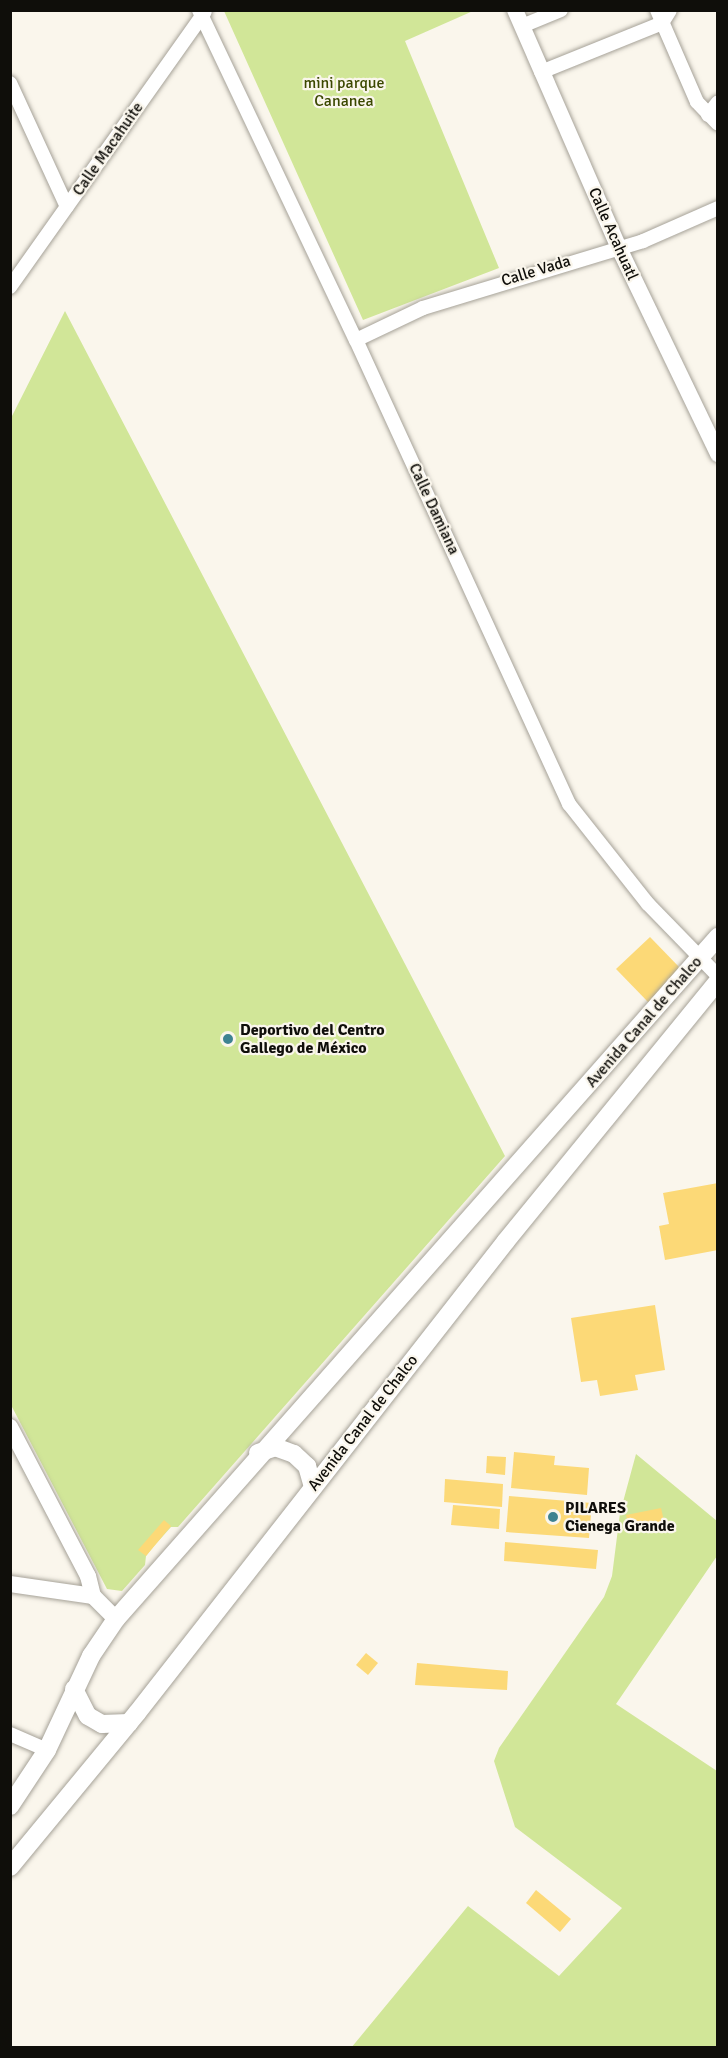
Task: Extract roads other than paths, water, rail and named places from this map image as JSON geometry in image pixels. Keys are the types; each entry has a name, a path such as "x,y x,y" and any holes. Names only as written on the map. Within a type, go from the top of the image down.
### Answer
{"main road":[{"name":"Avenida Canal de Chalco","path":"10,1806 46,1750 74,1689 116,1619 258,1453 717,937"},
{"name":"Avenida Canal de Chalco","path":"10,1867 129,1723 506,1240 717,981"},
{"path":"258,1453 275,1447 294,1454 307,1466 313,1487"},
{"path":"74,1689 88,1716 102,1724 129,1723"}],"street":[{"path":"518,18 561,10"},
{"path":"541,72 670,10"},
{"name":"Calle Macahuite","path":"10,287 203,12"},
{"name":"Calle Damiana","path":"203,12 357,340 569,804 648,904 717,975"},
{"path":"659,17 697,102 713,119"},
{"name":"Calle Acahuatl","path":"518,18 618,246 717,454"},
{"path":"10,83 67,207"},
{"path":"713,119 717,102"},
{"name":"Calle Vada","path":"357,340 423,308 618,246 643,241 717,208"},
{"path":"10,1427 88,1576 93,1596 116,1619"},
{"path":"10,1584 93,1596"},
{"path":"10,1734 46,1750"}],"place":[{"name":"Deportivo del Centro Gallego de México","path":"228,1039"},
{"name":"PILARES Cienega Grande","path":"553,1517"}],"park label":[{"name":"mini parque Cananea","path":"344,92"}]}
